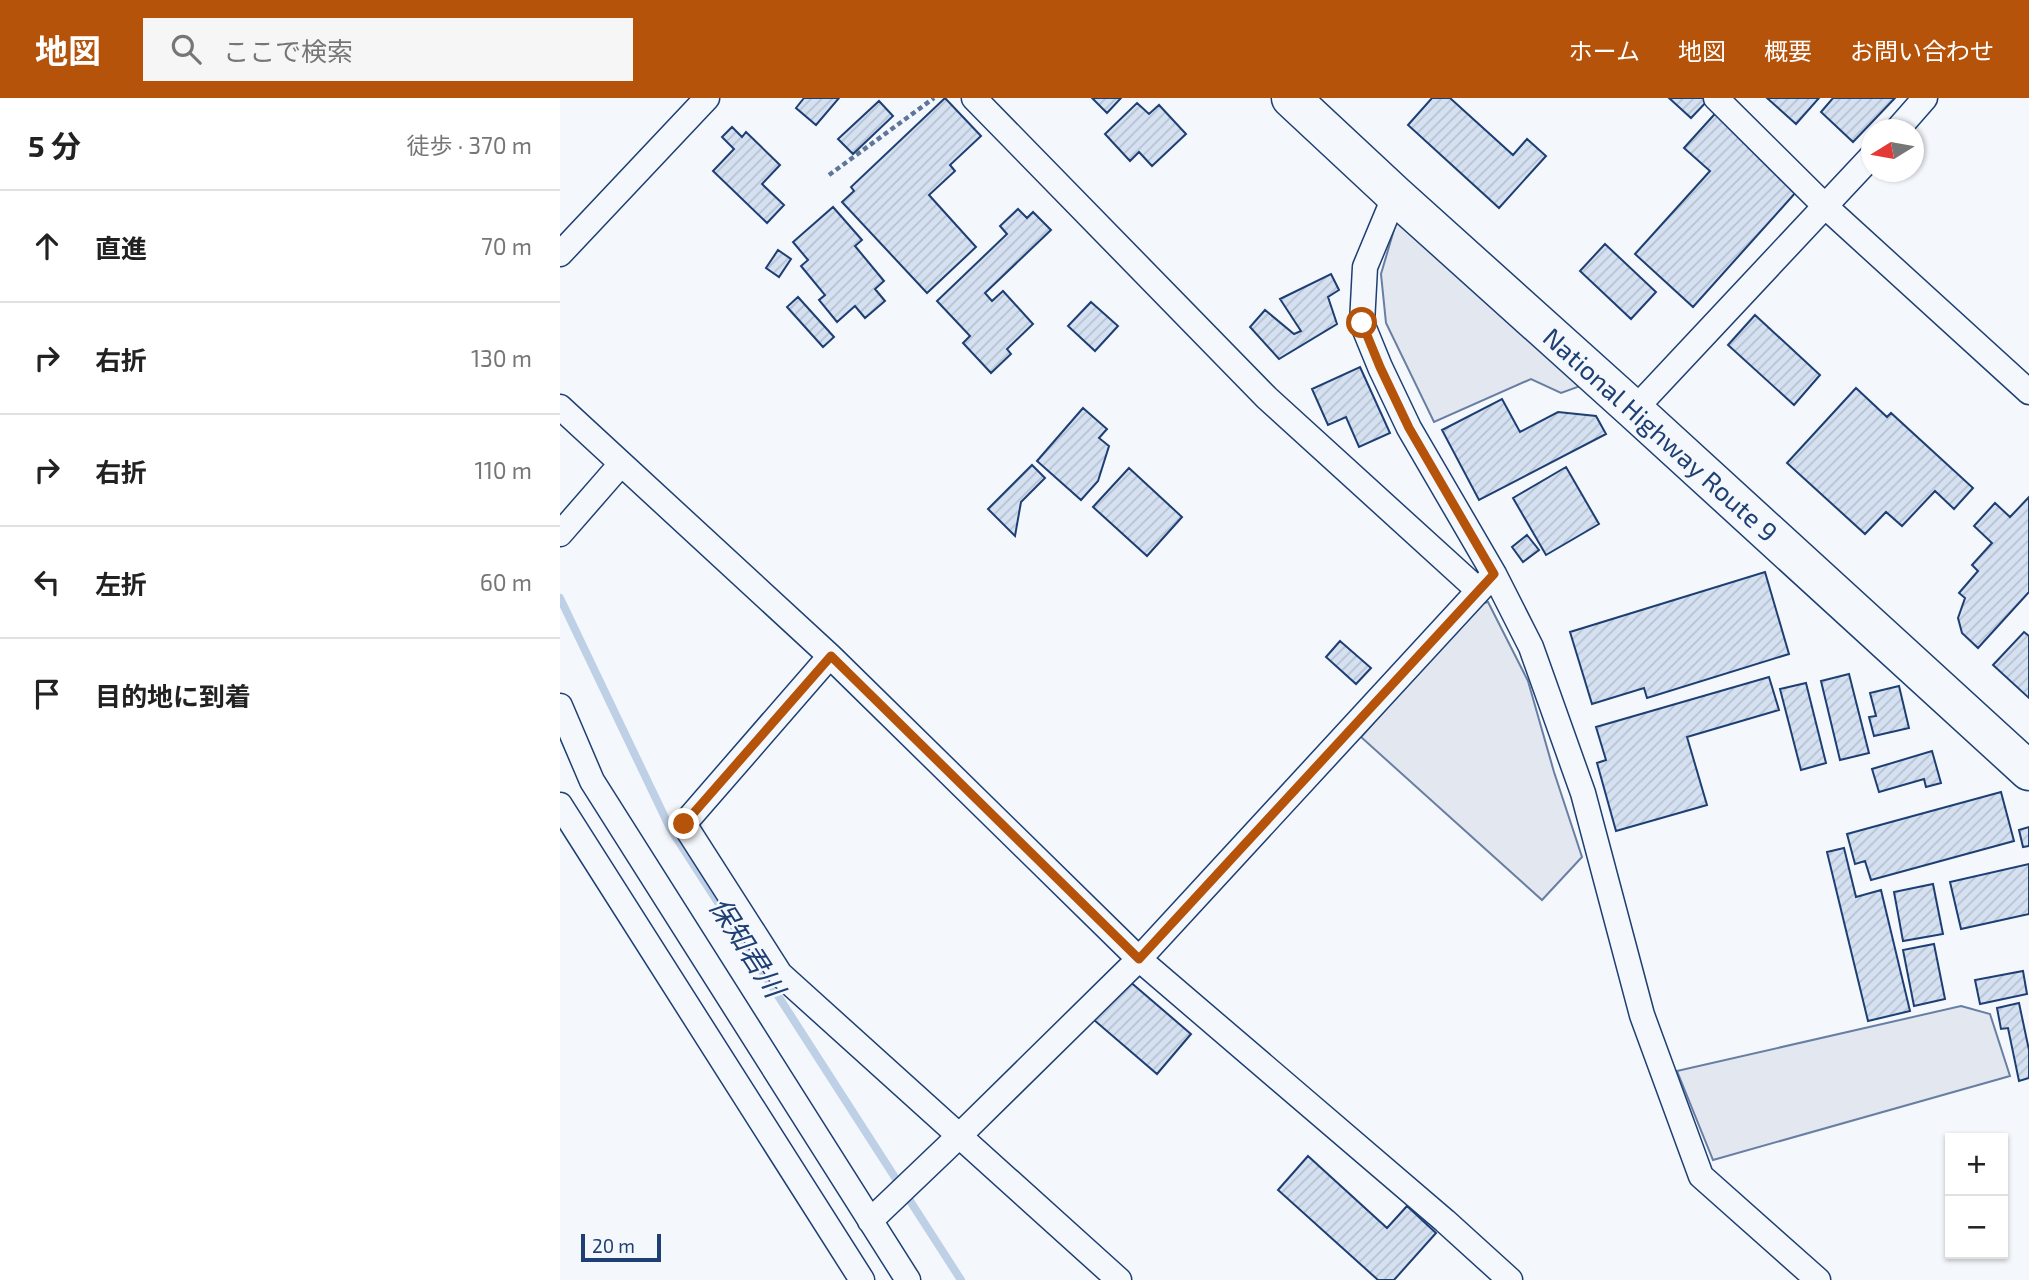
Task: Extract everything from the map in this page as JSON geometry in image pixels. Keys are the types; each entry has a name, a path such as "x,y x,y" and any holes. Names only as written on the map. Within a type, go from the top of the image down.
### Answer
{"highway":[{"name":"National Highway Route 9","path":"1291,98 2029,771"}],"street":[{"path":"560,254 707,98"},
{"path":"974,98 1267,398 1486,582"},
{"path":"1716,98 1826,207 2029,392"},
{"path":"1907,119 1925,98"},
{"path":"1634,410 1861,168"},
{"path":"1395,195 1365,267 1362,323 1409,428 1486,582 1531,647 1583,793 1642,1015 1701,1176 1818,1280"},
{"path":"560,407 831,656 1139,959 1510,1280"},
{"path":"560,534 621,464"},
{"path":"870,1221 1139,959 1486,582"},
{"path":"831,656 684,824 780,974 1119,1280"},
{"path":"560,706 593,781 908,1280"},
{"path":"560,805 862,1280"}],"path":[{"path":"829,175 934,98"}],"shaded area":[{"path":"1398,216 1586,384 1561,393 1531,379 1434,422 1386,323 1381,274"},
{"path":"1488,602 1528,681 1582,857 1542,900 1361,737 1480,604"},
{"path":"1961,1006 1990,1014 2010,1076 1713,1160 1677,1071"}],"building":[{"path":"804,98 839,98 816,125 796,108"},
{"path":"945,98 981,136 950,165 955,171 929,195 976,247 927,293 842,202 854,191 851,187"},
{"path":"1092,98 1121,98 1107,113"},
{"path":"1432,98 1450,98 1513,155 1527,139 1546,156 1499,208 1408,125"},
{"path":"1669,98 1710,98 1691,118"},
{"path":"1767,98 1819,98 1796,124"},
{"path":"1833,98 1895,98 1875,119 1861,119 1861,134 1853,142 1821,112"},
{"path":"879,101 893,116 853,154 838,139"},
{"path":"1137,103 1149,114 1159,105 1186,134 1152,166 1139,152 1130,161 1105,134"},
{"path":"1722,106 1805,182 1693,307 1635,254 1710,171 1684,148"},
{"path":"732,127 742,137 746,132 780,165 762,184 784,205 767,223 713,171 734,149 722,137"},
{"path":"833,207 862,240 855,246 884,281 875,289 885,301 865,318 855,306 837,322 819,300 825,295 801,266 808,260 793,242"},
{"path":"1018,209 1027,218 1033,212 1051,230 985,293 992,301 1003,291 1033,324 1007,349 1011,354 991,373 963,343 970,336 937,301 1007,234 1000,226"},
{"path":"1605,244 1656,292 1631,319 1580,271"},
{"path":"778,250 791,259 779,277 766,268"},
{"path":"1331,274 1339,290 1328,297 1337,324 1279,359 1250,327 1265,310 1294,334 1301,331 1280,299"},
{"path":"798,297 834,337 823,347 787,307"},
{"path":"1091,302 1118,326 1095,351 1068,326"},
{"path":"1755,315 1820,375 1794,405 1728,345"},
{"path":"1360,367 1390,433 1359,447 1346,417 1328,425 1312,389"},
{"path":"1856,388 1887,417 1891,413 1973,488 1954,509 1935,491 1902,526 1886,512 1865,534 1787,463"},
{"path":"1502,399 1520,432 1558,412 1596,416 1606,434 1479,500 1442,430"},
{"path":"1083,408 1107,429 1099,438 1109,446 1098,481 1081,500 1037,461"},
{"path":"1032,465 1045,478 1021,502 1015,536 988,509"},
{"path":"1566,467 1599,524 1546,555 1513,498"},
{"path":"1129,468 1182,517 1147,556 1093,507"},
{"path":"2029,497 2029,592 1978,648 1962,633 1958,618 1965,598 1959,593 1978,571 1972,565 1992,543 1974,526 1995,503 2010,517"},
{"path":"1527,535 1539,550 1523,562 1512,547"},
{"path":"1765,572 1789,654 1647,698 1644,688 1592,704 1570,632"},
{"path":"2024,632 2029,636 2029,698 1993,665"},
{"path":"1340,641 1371,668 1356,684 1326,657"},
{"path":"1849,674 1869,753 1840,760 1821,681"},
{"path":"1769,677 1779,710 1687,737 1707,805 1616,831 1597,763 1606,760 1596,727"},
{"path":"1806,683 1826,763 1801,770 1780,689"},
{"path":"1899,686 1909,728 1874,736 1869,717 1876,716 1870,693"},
{"path":"1932,751 1941,783 1926,787 1924,779 1879,792 1872,769"},
{"path":"2001,792 2014,841 1871,880 1865,861 1855,864 1847,834"},
{"path":"2029,827 2029,846 2023,847 2019,830"},
{"path":"1844,848 1856,897 1881,890 1910,1011 1868,1021 1827,852"},
{"path":"2029,864 2029,914 1961,929 1950,882"},
{"path":"1933,884 1943,934 1903,941 1894,892"},
{"path":"1934,944 1945,999 1914,1006 1903,950"},
{"path":"2023,971 2027,994 1980,1004 1975,980"},
{"path":"1128,980 1191,1034 1157,1074 1094,1020"},
{"path":"2019,1003 2029,1050 2029,1078 2019,1081 2008,1028 2001,1029 1997,1008"},
{"path":"1308,1156 1387,1228 1407,1206 1436,1233 1394,1280 1378,1280 1278,1190"}],"waterway":[{"name":"保知君川","path":"560,598 670,828 961,1280"}],"route":[{"path":"684,824 831,656 1139,959 1494,574 1409,428 1362,323"}]}
